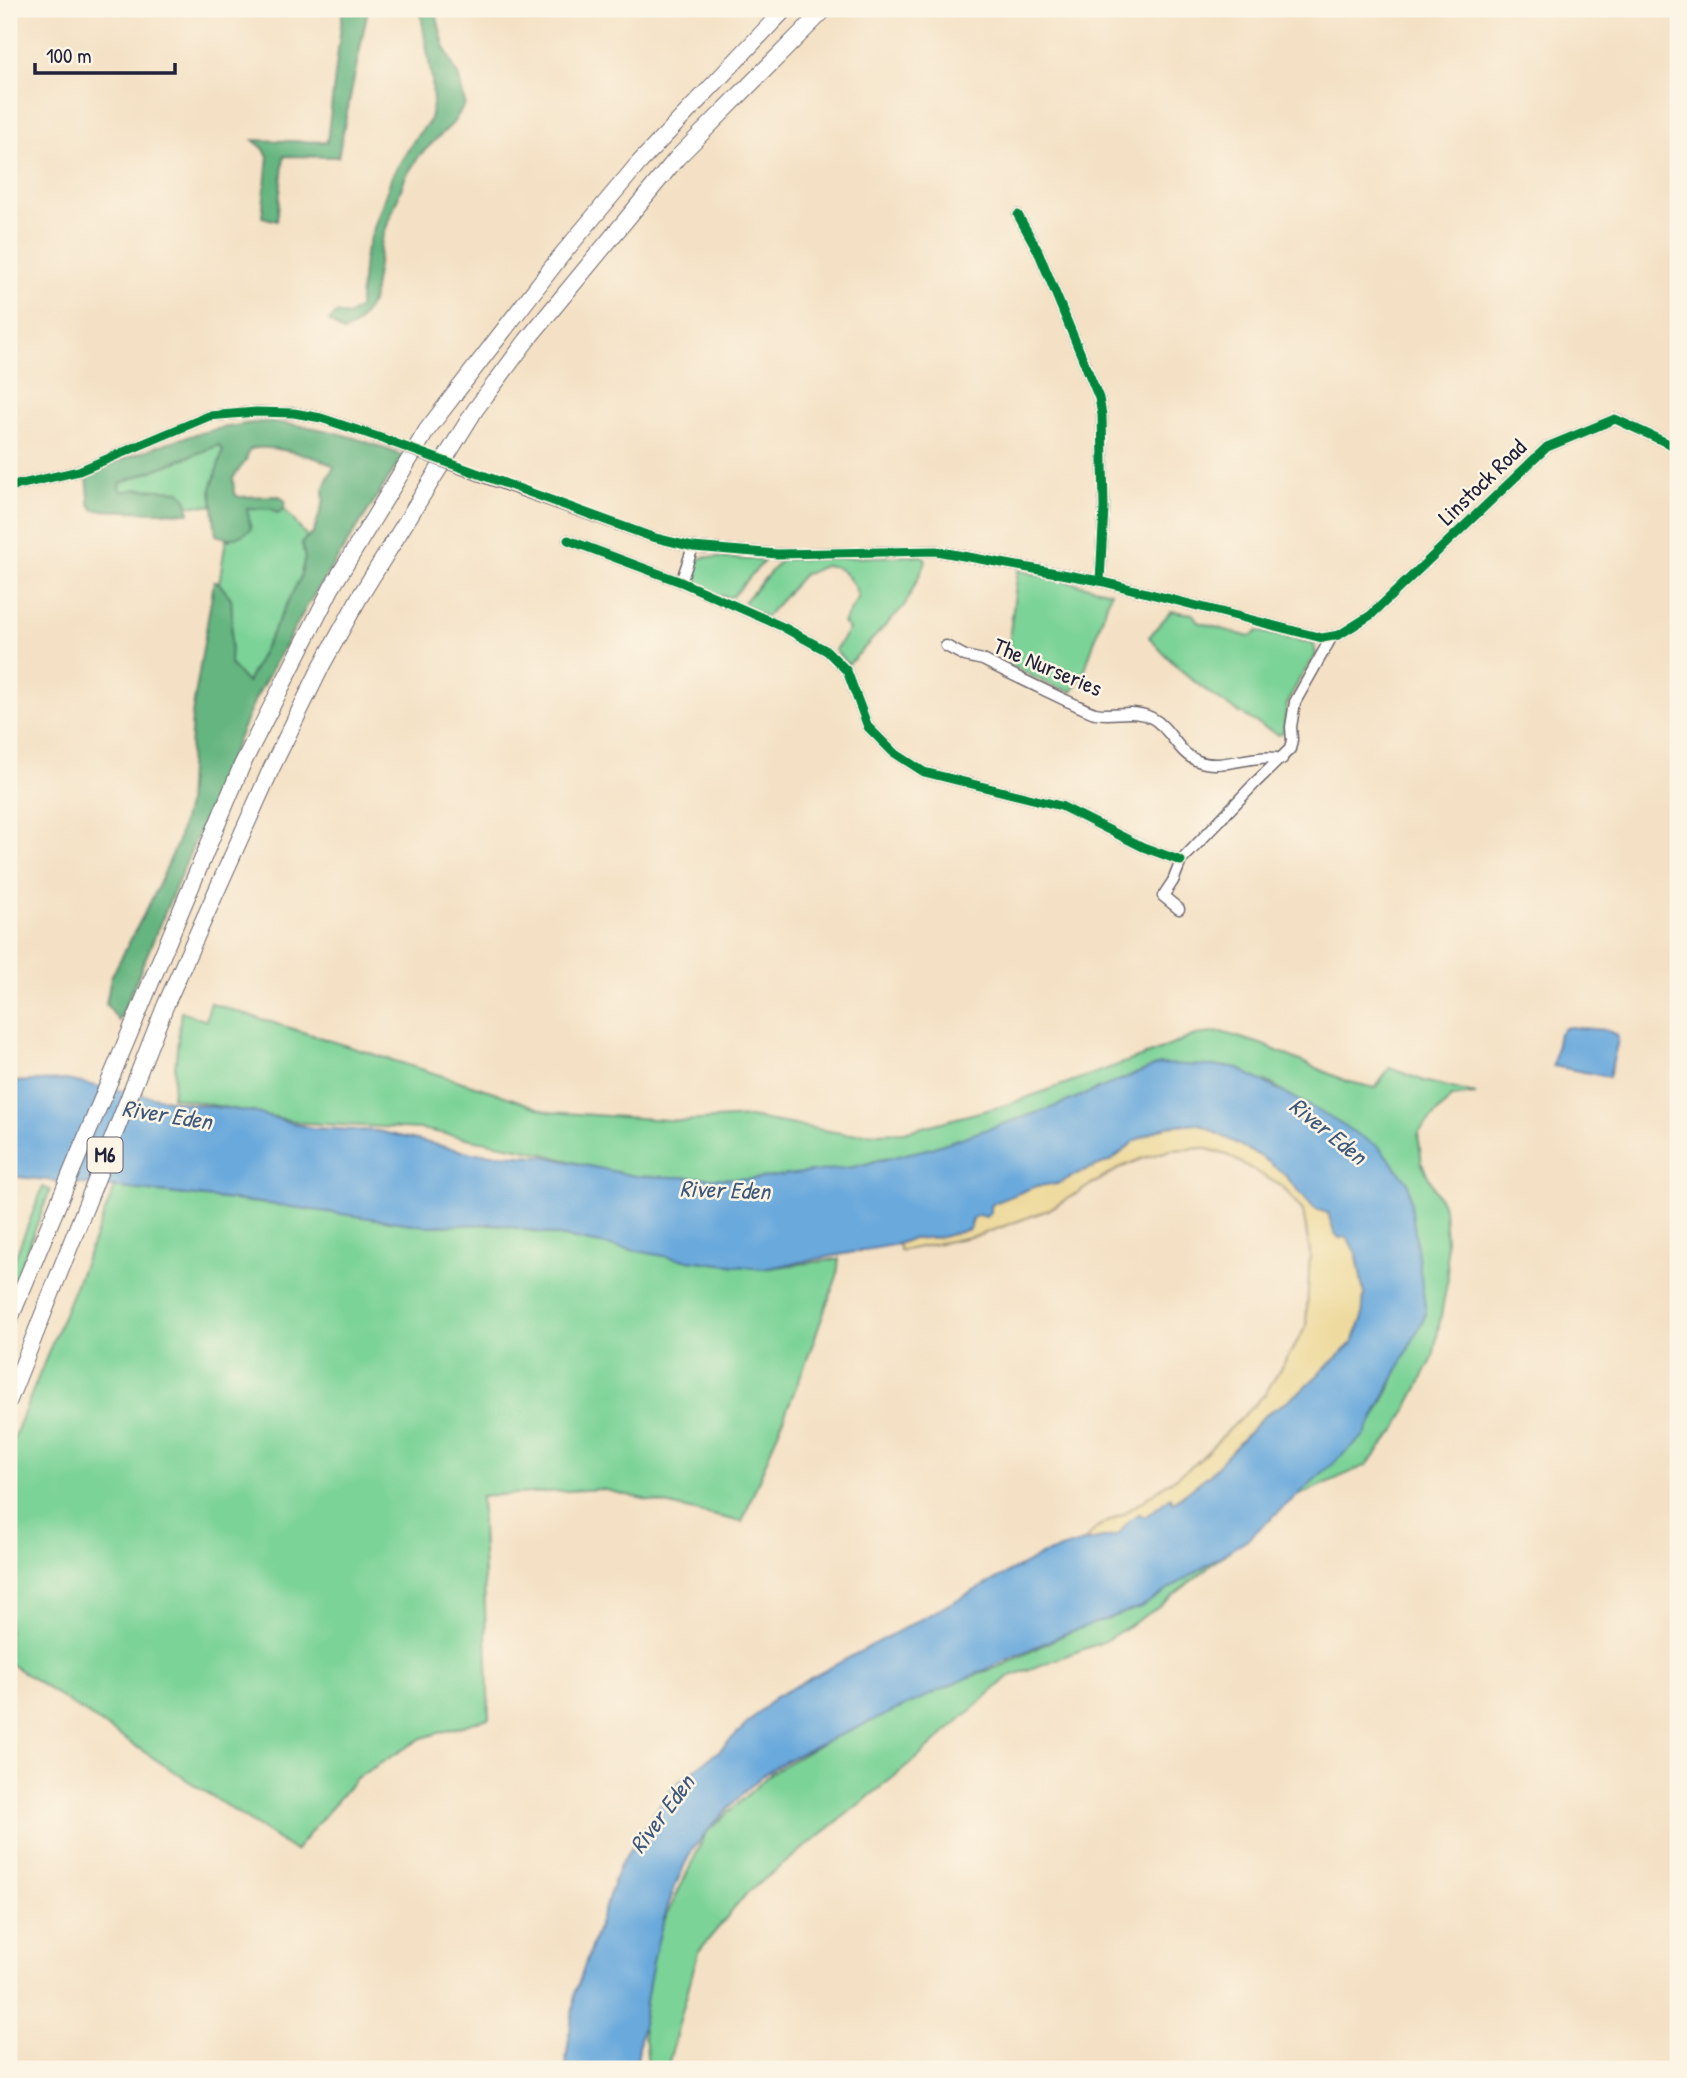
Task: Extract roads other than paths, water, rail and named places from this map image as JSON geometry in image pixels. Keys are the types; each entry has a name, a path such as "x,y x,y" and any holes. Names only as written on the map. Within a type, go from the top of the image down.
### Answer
{"highway":[{"name":"M6","path":"9,1321 248,754 332,587 427,430 560,257 638,164 785,9"},
{"name":"M6","path":"9,1400 166,1004 272,767 322,665 359,598 475,410 579,275 677,158 824,9"}],"street":[{"path":"1018,215 1038,251 1100,398 1104,508 1100,581"},
{"path":"9,486 79,471 209,416 256,412 294,413 321,418 375,436 652,537 693,547 777,554 936,551 1100,581 1312,637 1331,638 1295,702 1290,749 1181,861 1163,896 1179,909"},
{"name":"Linstock Road","path":"1331,638 1371,615 1547,447 1615,419 1678,448"},
{"path":"568,540 681,582 783,627 827,651 847,671 868,727 893,752 924,772 1061,806 1143,847 1181,861"},
{"path":"681,582 693,547"},
{"name":"The Nurseries","path":"946,646 965,656 984,660 1094,713 1134,712 1150,716 1165,726 1178,745 1197,761 1215,764 1254,757 1282,760"}],"water":[{"path":"1570,1027 1606,1030 1617,1035 1609,1077 1553,1066 1559,1033"},
{"name":"River Eden","path":"1160,1064 1235,1067 1317,1110 1379,1147 1408,1182 1426,1314 1365,1435 1249,1538 1141,1607 1064,1634 799,1754 766,1773 736,1800 703,1837 689,1856 677,1881 654,1960 636,2069 565,2069 575,1993 619,1867 671,1788 720,1750 775,1697 1041,1555 1118,1535 1129,1520 1139,1514 1145,1517 1171,1497 1173,1503 1210,1474 1263,1417 1300,1392 1353,1342 1362,1320 1364,1294 1357,1255 1347,1237 1339,1238 1334,1232 1328,1213 1315,1209 1284,1174 1262,1157 1198,1123 1167,1126 1136,1140 1112,1160 1057,1184 1036,1186 994,1203 991,1213 986,1217 978,1215 973,1218 970,1229 942,1237 910,1239 898,1244 763,1269 680,1259 496,1224 426,1226 271,1204 9,1176 9,1082 66,1080 184,1103 253,1112 311,1128 378,1131 472,1153 543,1156 635,1176 752,1179 853,1167 931,1148 1051,1108"}]}
